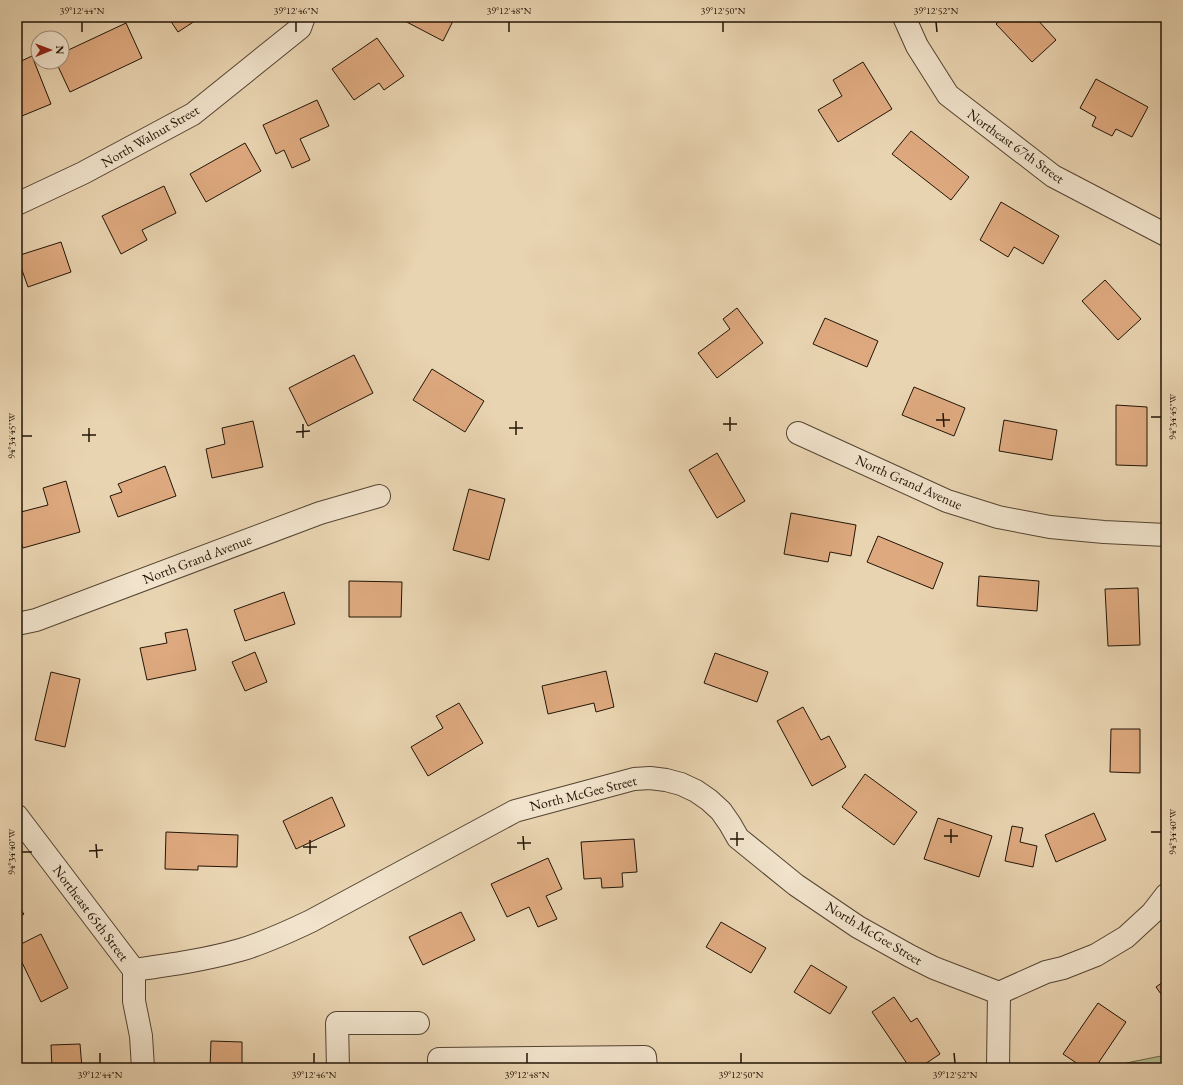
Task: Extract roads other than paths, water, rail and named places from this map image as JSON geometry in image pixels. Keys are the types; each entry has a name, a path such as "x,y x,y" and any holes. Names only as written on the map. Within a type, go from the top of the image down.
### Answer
{"street":[{"name":"North Walnut Street","path":"17,204 83,174 193,114 300,28 304,17"},
{"name":"Northeast 67th Street","path":"904,17 917,46 948,95 1053,176 1166,235"},
{"name":"North Grand Avenue","path":"798,433 947,501 998,517 1050,527 1104,532 1166,535"},
{"name":"North Grand Avenue","path":"17,624 36,620 320,513 378,496"},
{"name":"North McGee Street","path":"134,970 204,959 240,950 282,935 311,921 515,811 634,779 650,778 681,784 709,800 727,820 738,838 796,885 858,927 934,968 999,993"},
{"name":"Northeast 65th Street","path":"17,816 134,970 134,1001 141,1036 143,1068"},
{"path":"998,1068 999,993 1046,972 1063,968 1096,955 1126,937 1152,913 1166,895"},
{"path":"338,1068 337,1023 418,1023"},
{"path":"439,1068 439,1059 645,1057 646,1068"}]}
